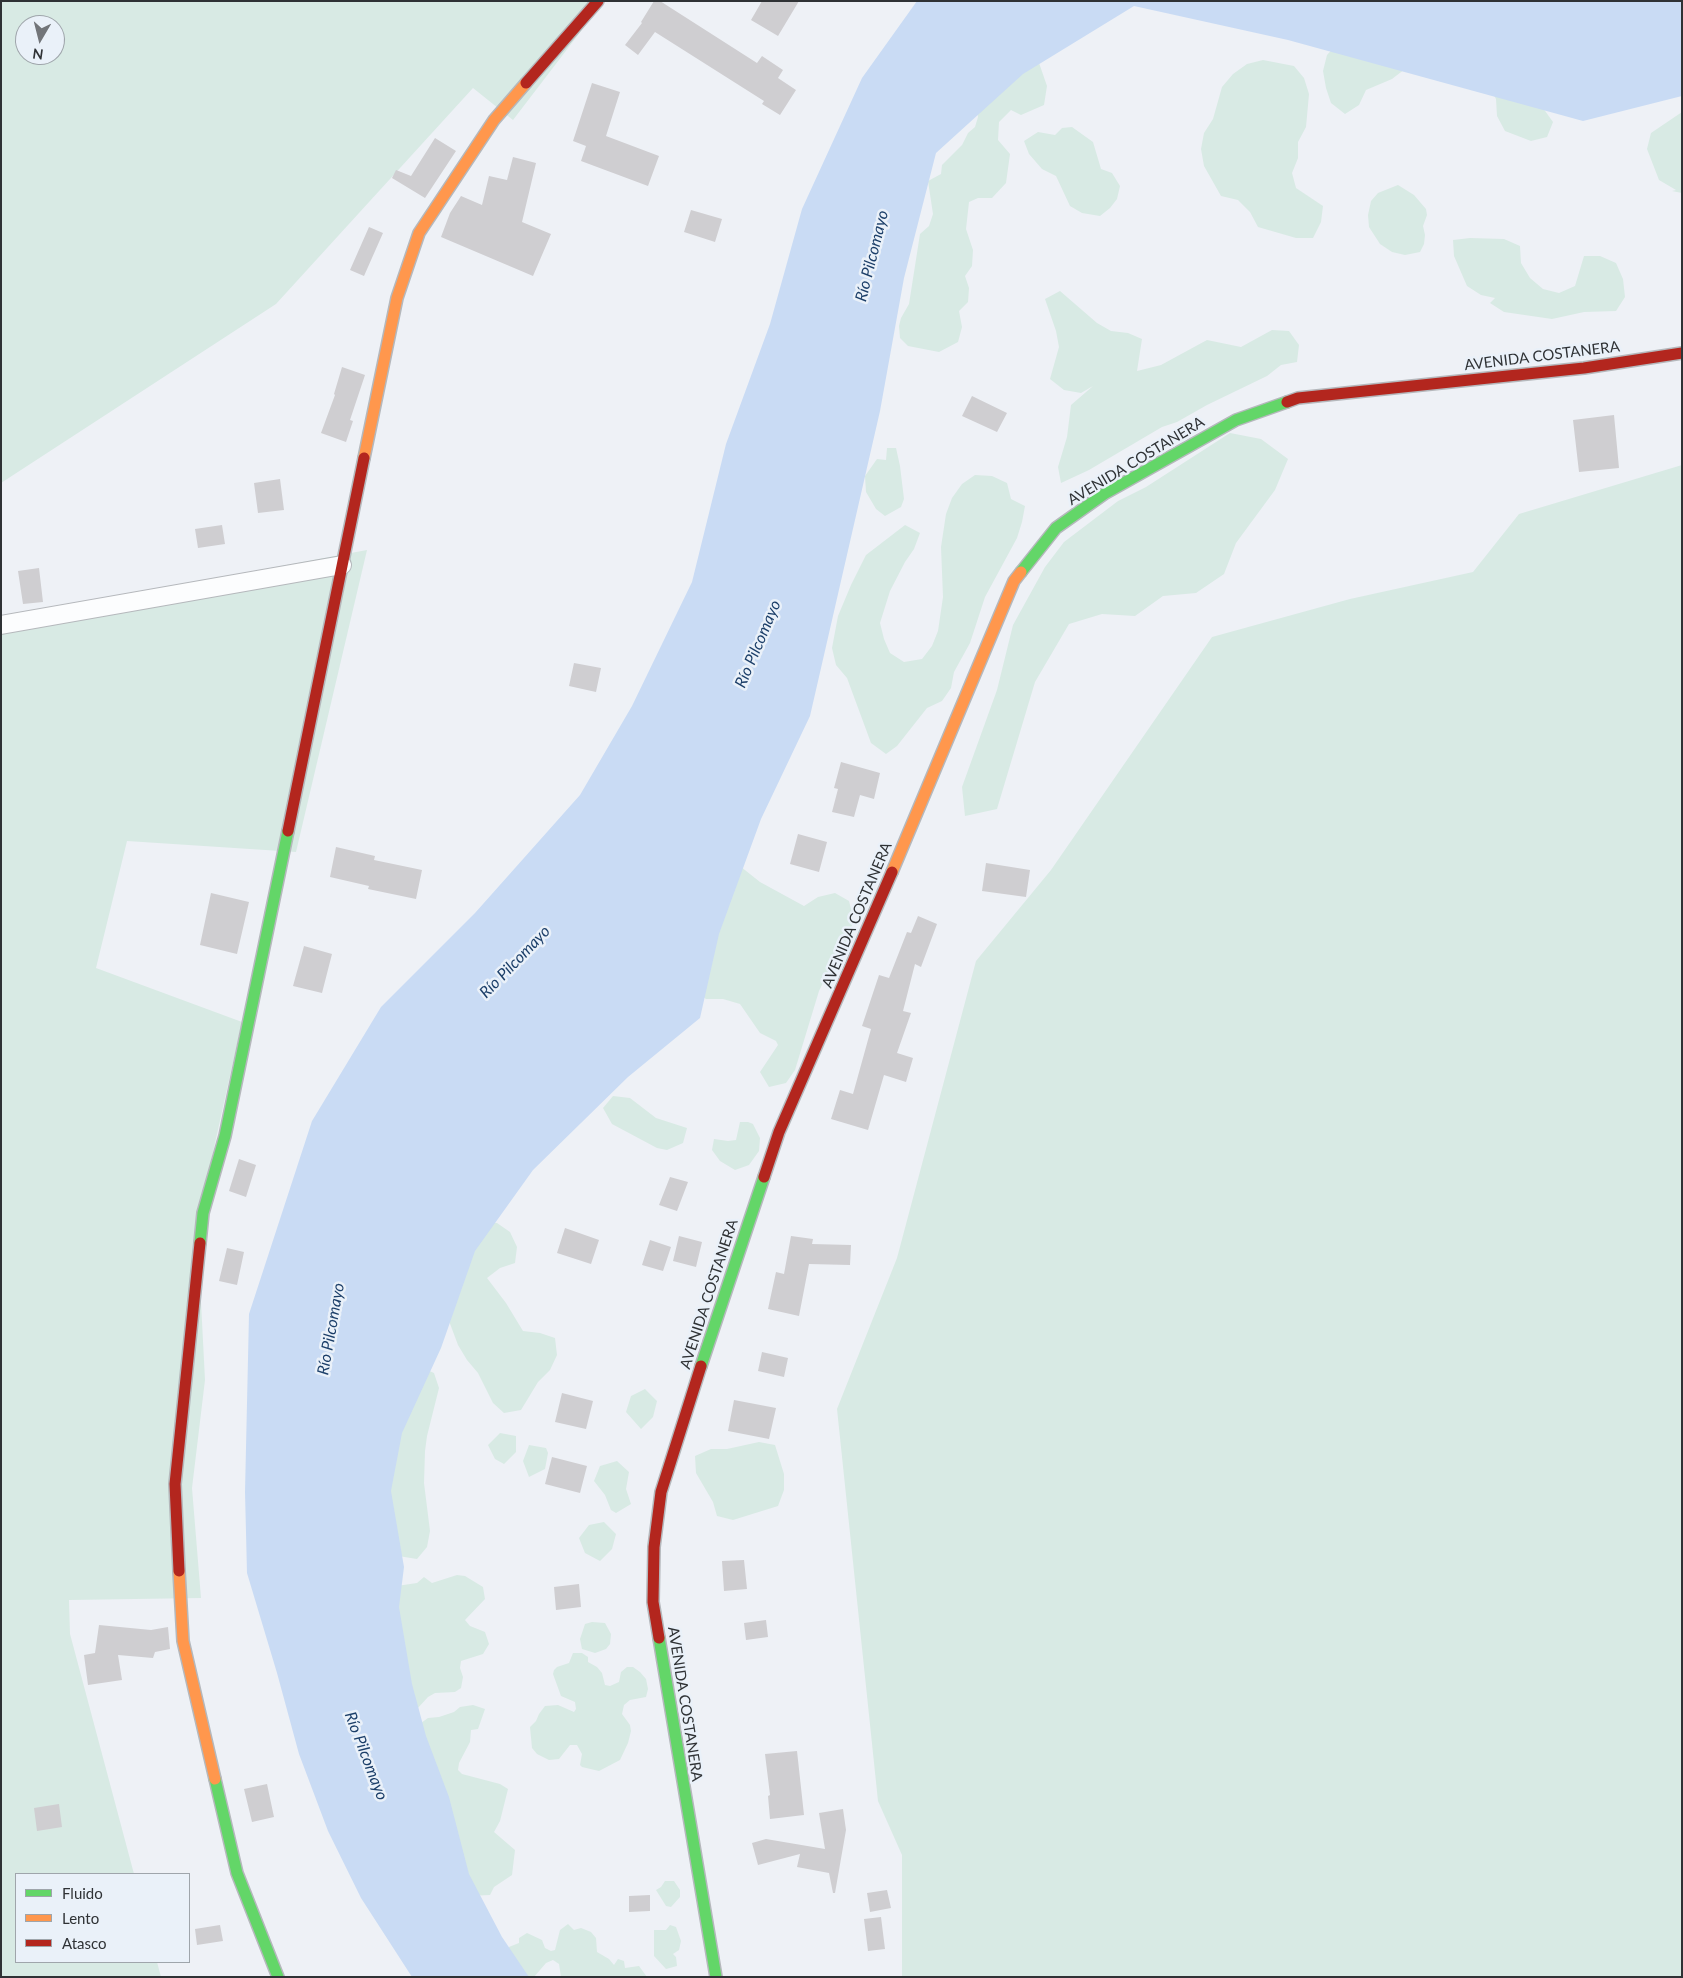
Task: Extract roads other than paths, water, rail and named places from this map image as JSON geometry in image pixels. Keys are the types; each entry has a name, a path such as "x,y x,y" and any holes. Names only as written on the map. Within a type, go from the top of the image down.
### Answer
{"street":[{"path":"278,1977 237,1873 183,1641 175,1484 203,1213 225,1136 397,298 419,233 494,120 598,1"},
{"name":"AVENIDA COSTANERA","path":"716,1977 653,1602 654,1547 661,1492 706,1348 779,1132 891,875 1014,581 1056,528 1104,494 1236,420 1298,398 1584,368 1682,353"},
{"path":"1,625 342,565"}],"water":[{"name":"Río Pilcomayo","path":"917,1 1682,1 1682,96 1583,121 1288,40 1134,6 1023,74 936,153 904,278 880,411 810,716 761,819 719,934 700,1018 628,1077 533,1170 475,1251 441,1348 402,1433 391,1491 404,1567 399,1607 412,1684 426,1736 449,1797 469,1874 502,1937 529,1977 412,1977 361,1898 328,1831 299,1754 247,1573 245,1492 249,1314 312,1121 381,1007 475,913 580,795 632,706 692,582 726,444 770,324 802,209 862,78"}]}
